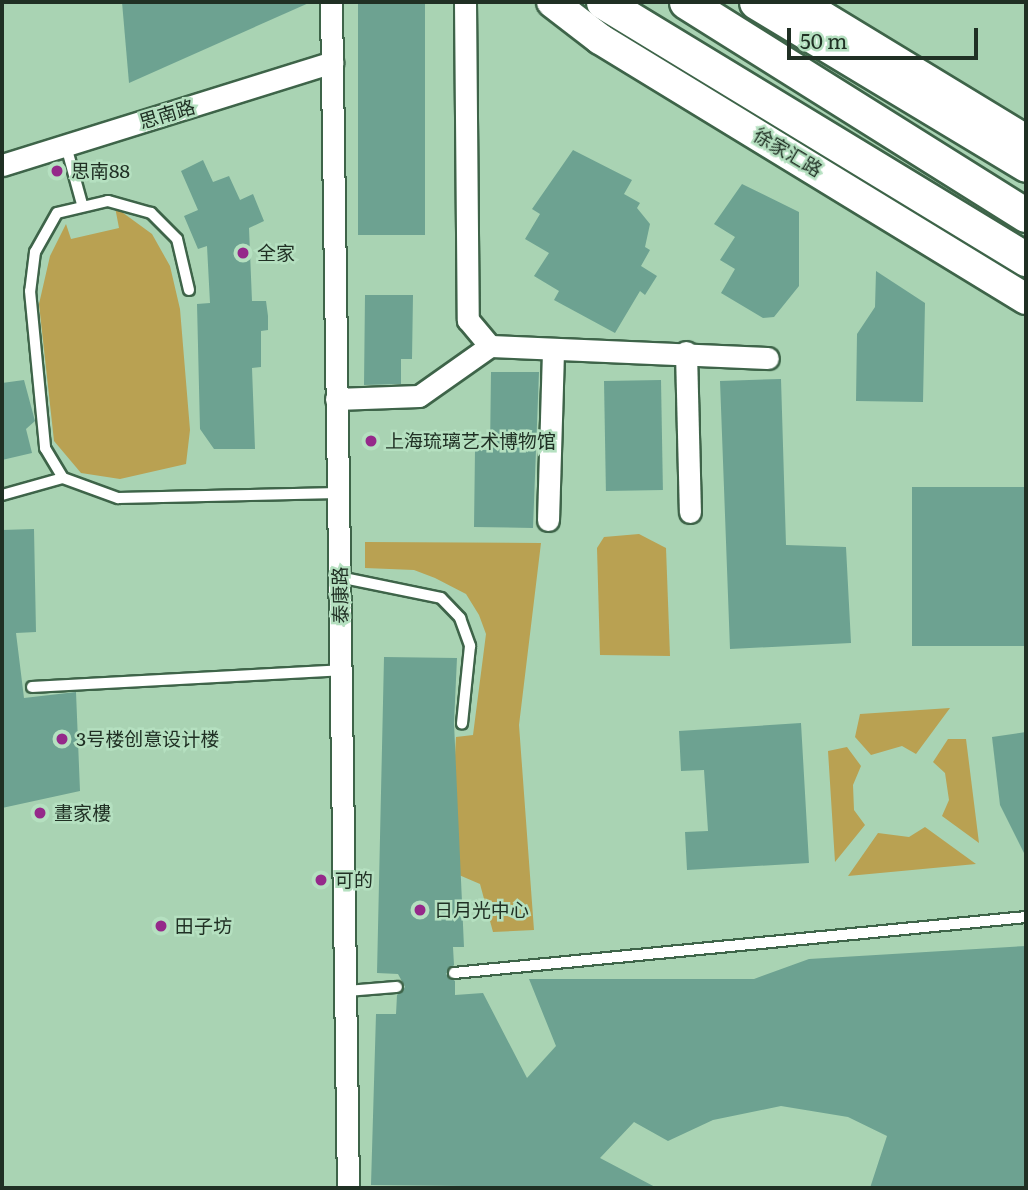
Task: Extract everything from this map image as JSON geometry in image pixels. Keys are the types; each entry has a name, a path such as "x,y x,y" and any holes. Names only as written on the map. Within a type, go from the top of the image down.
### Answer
{"main road":[{"name":"徐家汇路","path":"552,2 600,39 1026,299"},
{"name":"徐家汇路","path":"603,2 1026,259"},
{"path":"686,2 1026,215"},
{"path":"756,2 1026,164"},
{"path":"799,2 1026,141"}],"street":[{"name":"泰康路","path":"331,2 348,1188"},
{"path":"465,2 468,320 490,346"},
{"name":"思南路","path":"2,165 332,62"},
{"path":"337,399 419,396 490,346 686,352 768,358"},
{"path":"548,520 553,349"},
{"path":"686,352 690,512"}],"lane":[{"path":"66,146 82,204"},
{"path":"63,478 45,448 30,291 34,252 57,213 82,204 108,201 150,213 177,239 189,290"},
{"path":"2,495 63,478 118,498 338,493"},
{"path":"339,578 441,598 460,618 470,646 462,724"},
{"path":"32,687 341,670"},
{"path":"454,973 1026,917"},
{"path":"346,991 397,988"}],"shaded area":[{"path":"115,207 152,234 170,266 180,309 190,430 186,464 120,479 81,473 54,441 39,304 50,256 66,224 71,239 119,228"},
{"path":"639,534 666,548 670,656 600,655 597,548 604,537"},
{"path":"365,542 541,543 519,725 534,930 493,932 480,884 459,875 453,791 456,737 473,735 486,634 479,615 466,594 435,578 414,570 365,568"},
{"path":"950,708 916,754 902,746 871,755 855,737 860,714"},
{"path":"948,739 966,739 979,843 942,816 949,800 945,773 933,762"},
{"path":"847,747 861,766 853,785 854,810 865,825 835,862 828,751"},
{"path":"925,827 976,864 848,876 878,833 909,837"}],"building":[{"path":"122,2 311,2 129,83"},
{"path":"358,2 425,2 425,235 358,235"},
{"path":"573,150 632,180 624,194 640,203 637,208 650,224 645,247 650,250 641,266 657,276 645,295 640,291 615,333 554,300 559,291 534,276 549,253 525,239 540,214 532,209"},
{"path":"203,160 213,182 229,176 240,200 253,194 264,221 249,228 252,301 266,301 268,316 268,330 261,331 261,367 252,368 255,449 214,449 200,429 197,304 210,303 207,246 198,249 184,216 198,210 181,171"},
{"path":"742,184 799,212 799,286 774,317 763,318 721,293 735,269 720,260 735,237 714,224"},
{"path":"876,271 925,303 923,402 856,401 857,334 875,307"},
{"path":"365,295 413,295 412,359 401,359 401,384 364,385"},
{"path":"491,372 539,372 533,528 474,527 475,450 490,450"},
{"path":"781,379 786,545 846,547 851,643 730,649 720,381"},
{"path":"24,380 35,421 26,429 32,453 2,460 2,383"},
{"path":"661,380 663,490 606,491 604,381"},
{"path":"912,487 1026,487 1026,646 912,646"},
{"path":"34,529 36,632 16,633 24,698 76,692 80,791 2,808 2,530"},
{"name":"日月光中心","path":"384,657 457,658 454,723 464,947 453,947 454,965 446,974 455,981 455,995 483,993 527,1078 556,1046 529,979 754,979 809,959 1026,946 1026,1188 870,1188 887,1136 848,1117 781,1106 713,1120 668,1141 634,1122 600,1158 657,1188 371,1185 376,1014 396,1014 397,995 405,987 398,974 377,973"},
{"path":"801,723 809,863 687,870 685,832 708,831 704,770 681,771 679,731"},
{"path":"1026,732 1026,857 1000,805 992,737"}],"place":[{"name":"思南88","path":"57,171"},
{"name":"全家","path":"243,253"},
{"name":"上海琉璃艺术博物馆","path":"371,441"},
{"name":"3号楼创意设计楼","path":"62,739"},
{"name":"畫家樓","path":"40,813"},
{"name":"可的","path":"321,880"},
{"name":"日月光中心","path":"420,910"},
{"name":"田子坊","path":"161,926"}]}
